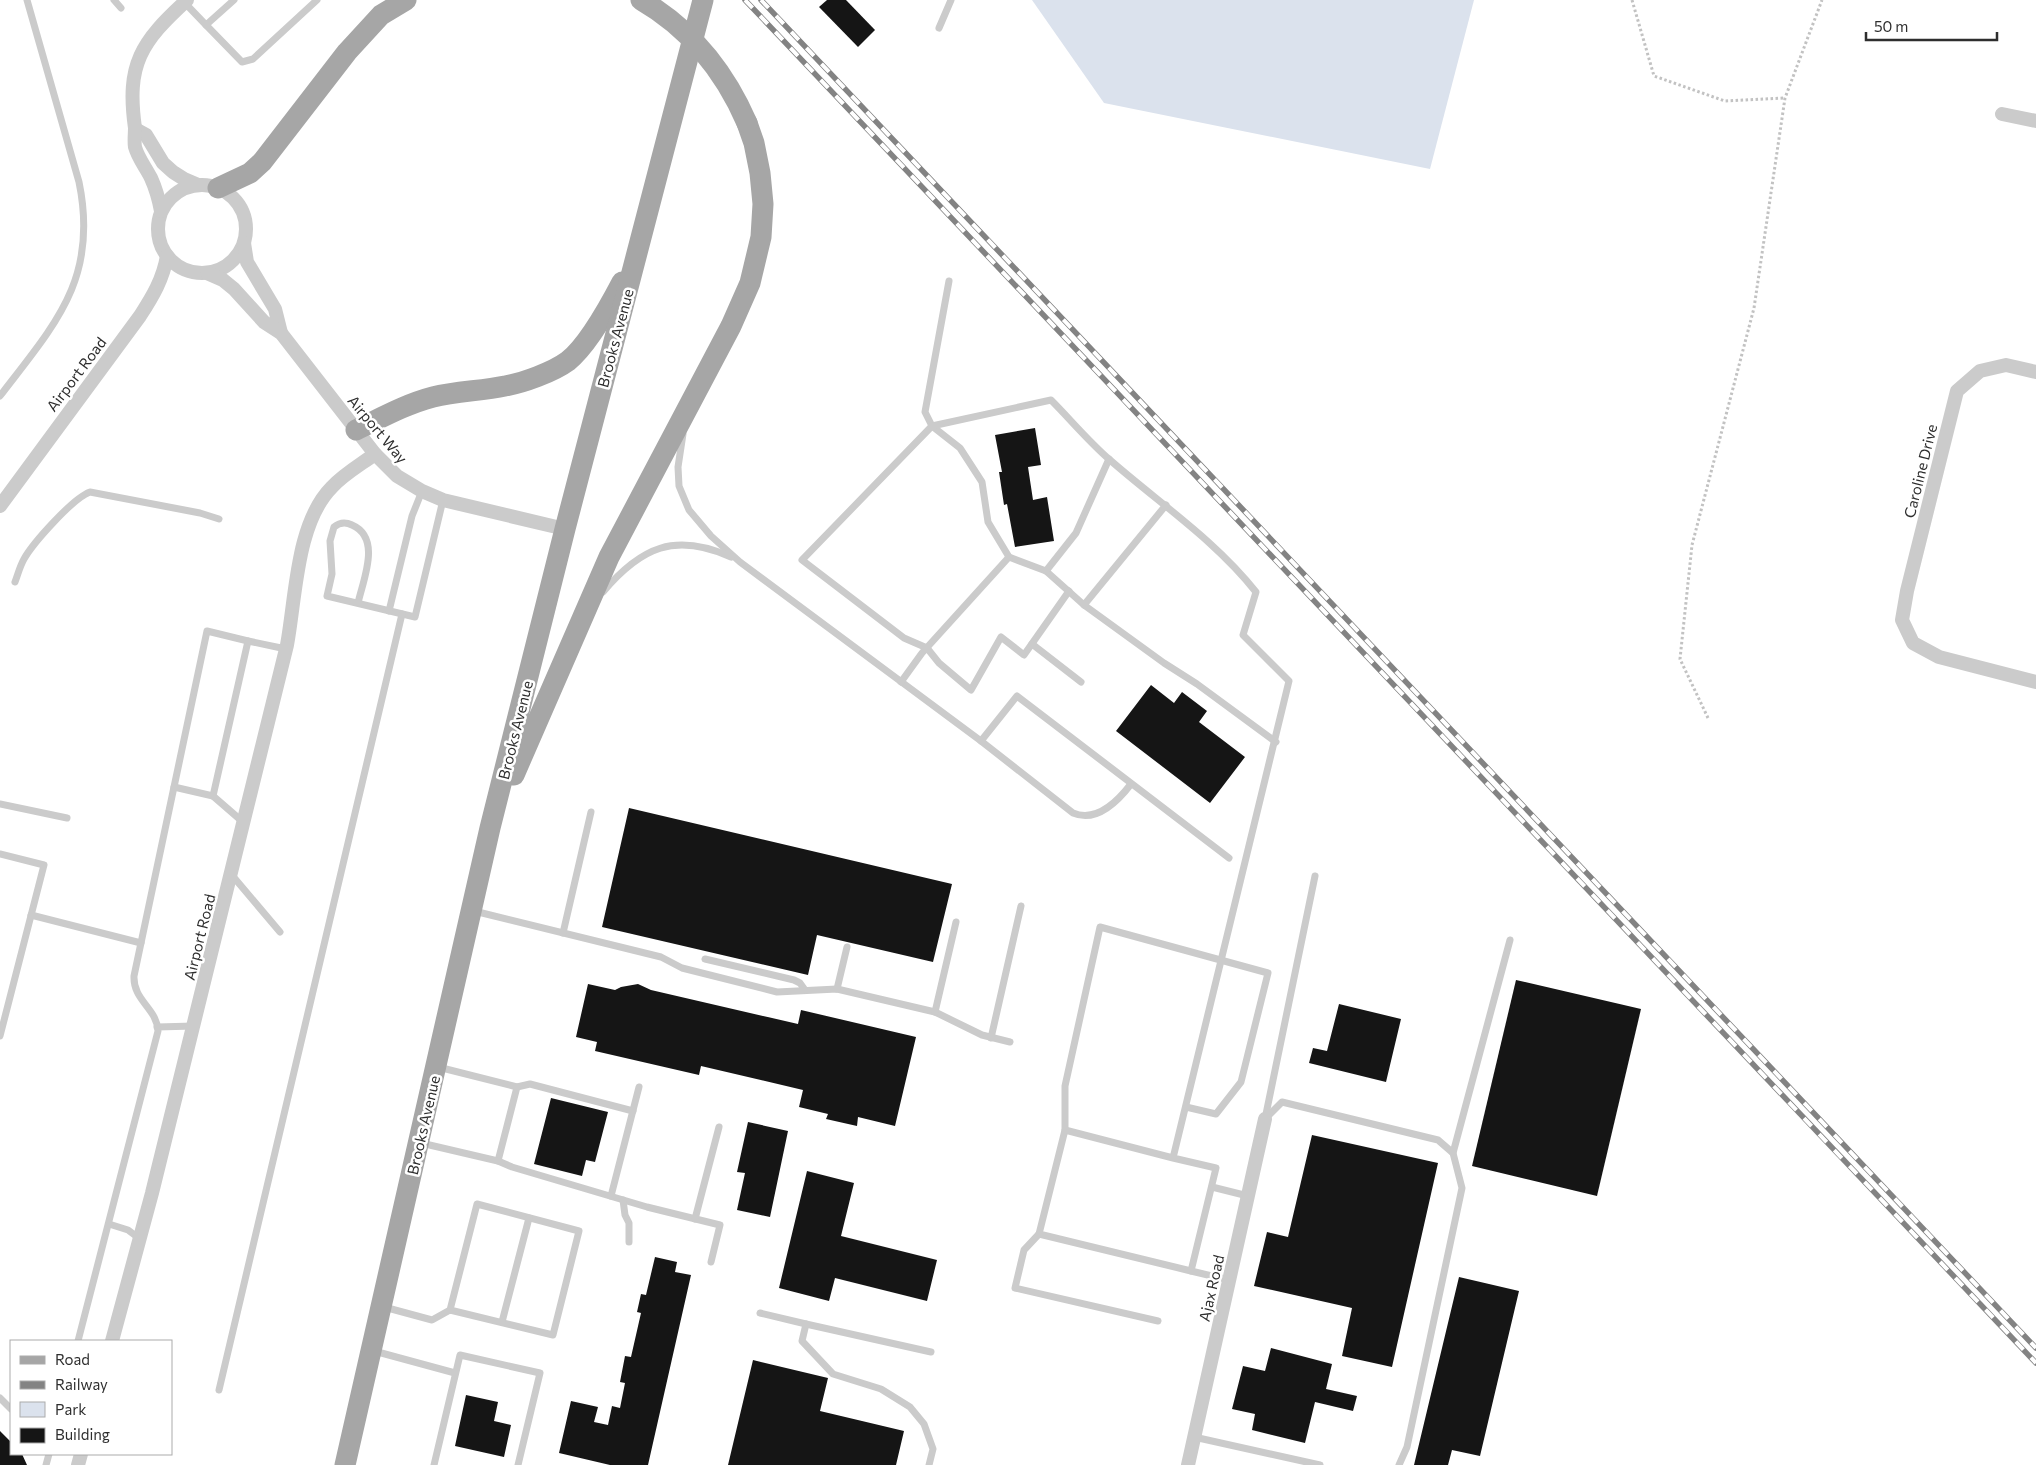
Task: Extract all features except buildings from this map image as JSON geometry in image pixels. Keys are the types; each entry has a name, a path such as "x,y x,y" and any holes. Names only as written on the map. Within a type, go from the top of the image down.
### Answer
{"main road":[{"path":"208,186 250,173 262,162 353,45 381,16 406,0"},
{"path":"490,828 625,525 745,298 758,252 762,221 762,189 757,156 747,123 735,97 710,57 676,24 641,0"},
{"name":"Brooks Avenue","path":"345,1465 490,828 565,529 703,0"},
{"path":"356,430 410,404 433,396 506,386 528,380 568,360 588,337 607,308 625,275 641,238"}],"street":[{"path":"162,211 156,188 135,146 131,97 137,63 153,33 180,2"},
{"path":"2002,114 2036,121"},
{"path":"135,129 146,135 163,163 172,172 184,179 208,186 230,194 242,211 246,230 244,243 238,254 230,263 219,270 208,273 196,273 185,270 166,256 158,234 158,222 168,201 176,193 186,187 208,186"},
{"name":"Airport Way","path":"244,243 247,262 275,309 281,333"},
{"name":"Airport Road","path":"0,506 140,316 158,288 164,273 166,256"},
{"name":"Airport Way","path":"208,273 223,280 234,289 264,322 281,333 375,454 393,473 422,491 443,500 565,529"},
{"name":"Caroline Drive","path":"2036,372 2006,365 1980,371 1957,391 1907,591 1902,620 1913,643 1939,657 2036,682"},
{"name":"Airport Road","path":"112,1340 194,1026 286,649 297,571 305,537 315,513 330,488 375,454"},
{"name":"Ajax Road","path":"1188,1465 1265,1119"}],"lane":[{"path":"0,396 48,332 65,305 79,271 85,237 80,182 27,0"},
{"path":"114,0 121,8"},
{"path":"206,25 234,0"},
{"path":"180,2 206,25 242,62 253,60 317,0"},
{"path":"939,28 951,0"},
{"path":"949,280 925,412 932,426 960,448 982,482 988,522 1009,557 1033,565 1046,572 1084,604 1276,742"},
{"path":"698,388 681,446 678,467 680,486 689,510 702,526 740,562 981,741 1067,809 1080,816 1088,817 1103,811 1115,802 1131,784"},
{"path":"1069,591 1024,654 1002,638 971,690 939,663 928,648 904,638 802,560 932,426 1051,400 1108,459 1166,505 1242,574 1256,592 1243,636 1289,681 1276,742 1174,1158"},
{"path":"1046,572 1076,533 1108,459"},
{"path":"389,611 412,516 422,491"},
{"path":"16,582 23,561 32,548 75,501 90,492 200,513 219,519"},
{"path":"358,603 368,559 368,542 364,534 356,527 339,523 334,527 330,537 332,574 327,596 415,617 443,500"},
{"path":"1084,604 1166,505"},
{"path":"576,633 595,603 612,582 629,564 651,550 687,544 713,550 740,562"},
{"path":"901,682 928,648 1009,557"},
{"path":"219,1390 402,614"},
{"path":"78,1340 157,1036 154,1017 141,1001 135,989 134,976 207,630 286,649"},
{"path":"213,796 248,641"},
{"path":"1032,644 1080,682"},
{"path":"981,741 1017,696 1229,858"},
{"path":"174,786 213,796 244,822"},
{"path":"0,804 67,818"},
{"path":"563,933 591,812"},
{"path":"0,854 44,865 0,1036"},
{"path":"231,874 280,932"},
{"path":"1265,1119 1315,876"},
{"path":"991,1038 1021,906"},
{"path":"471,911 661,957 682,968 770,990 785,993 837,989 935,1012 973,1031 991,1038 1010,1042"},
{"path":"31,915 141,943"},
{"path":"935,1012 956,922"},
{"path":"1158,1321 1015,1288 1024,1250 1039,1234 1065,1130 1065,1086 1100,927 1268,973 1240,1082 1216,1114 1186,1107"},
{"path":"1399,1465 1407,1447 1462,1188 1453,1153 1510,940"},
{"path":"837,989 847,947"},
{"path":"705,959 794,980 800,983 805,990"},
{"path":"157,1027 194,1026"},
{"path":"436,1066 517,1087 530,1084 633,1111"},
{"path":"498,1161 517,1087"},
{"path":"611,1196 639,1087"},
{"path":"1265,1119 1282,1102 1438,1140 1453,1153"},
{"path":"695,1219 718,1126"},
{"path":"1065,1130 1216,1168 1191,1271"},
{"path":"419,1142 498,1161 512,1167 623,1200 720,1225 711,1262"},
{"path":"1212,1187 1248,1196"},
{"path":"623,1200 625,1215 629,1223 629,1242"},
{"path":"381,1306 432,1320 450,1310 552,1335 579,1231 477,1204 450,1310"},
{"path":"502,1322 529,1218"},
{"path":"109,1224 128,1230 140,1239"},
{"path":"1039,1234 1229,1280"},
{"path":"760,1313 931,1352"},
{"path":"806,1324 802,1341 833,1374 881,1389 910,1407 924,1424 932,1449 929,1465"},
{"path":"371,1350 455,1373"},
{"path":"434,1465 460,1355 540,1373 518,1465"},
{"path":"0,1398 10,1408"},
{"path":"1194,1437 1320,1465"}],"path":[{"path":"1632,0 1654,76 1725,101 1785,98"},
{"path":"1708,718 1680,659 1692,545 1754,308 1785,98 1822,0"}],"green space":[{"path":"1032,0 1474,0 1430,169 1104,103"}],"railway":[{"path":"745,0 2036,1363"},
{"path":"761,0 2036,1348"}]}
